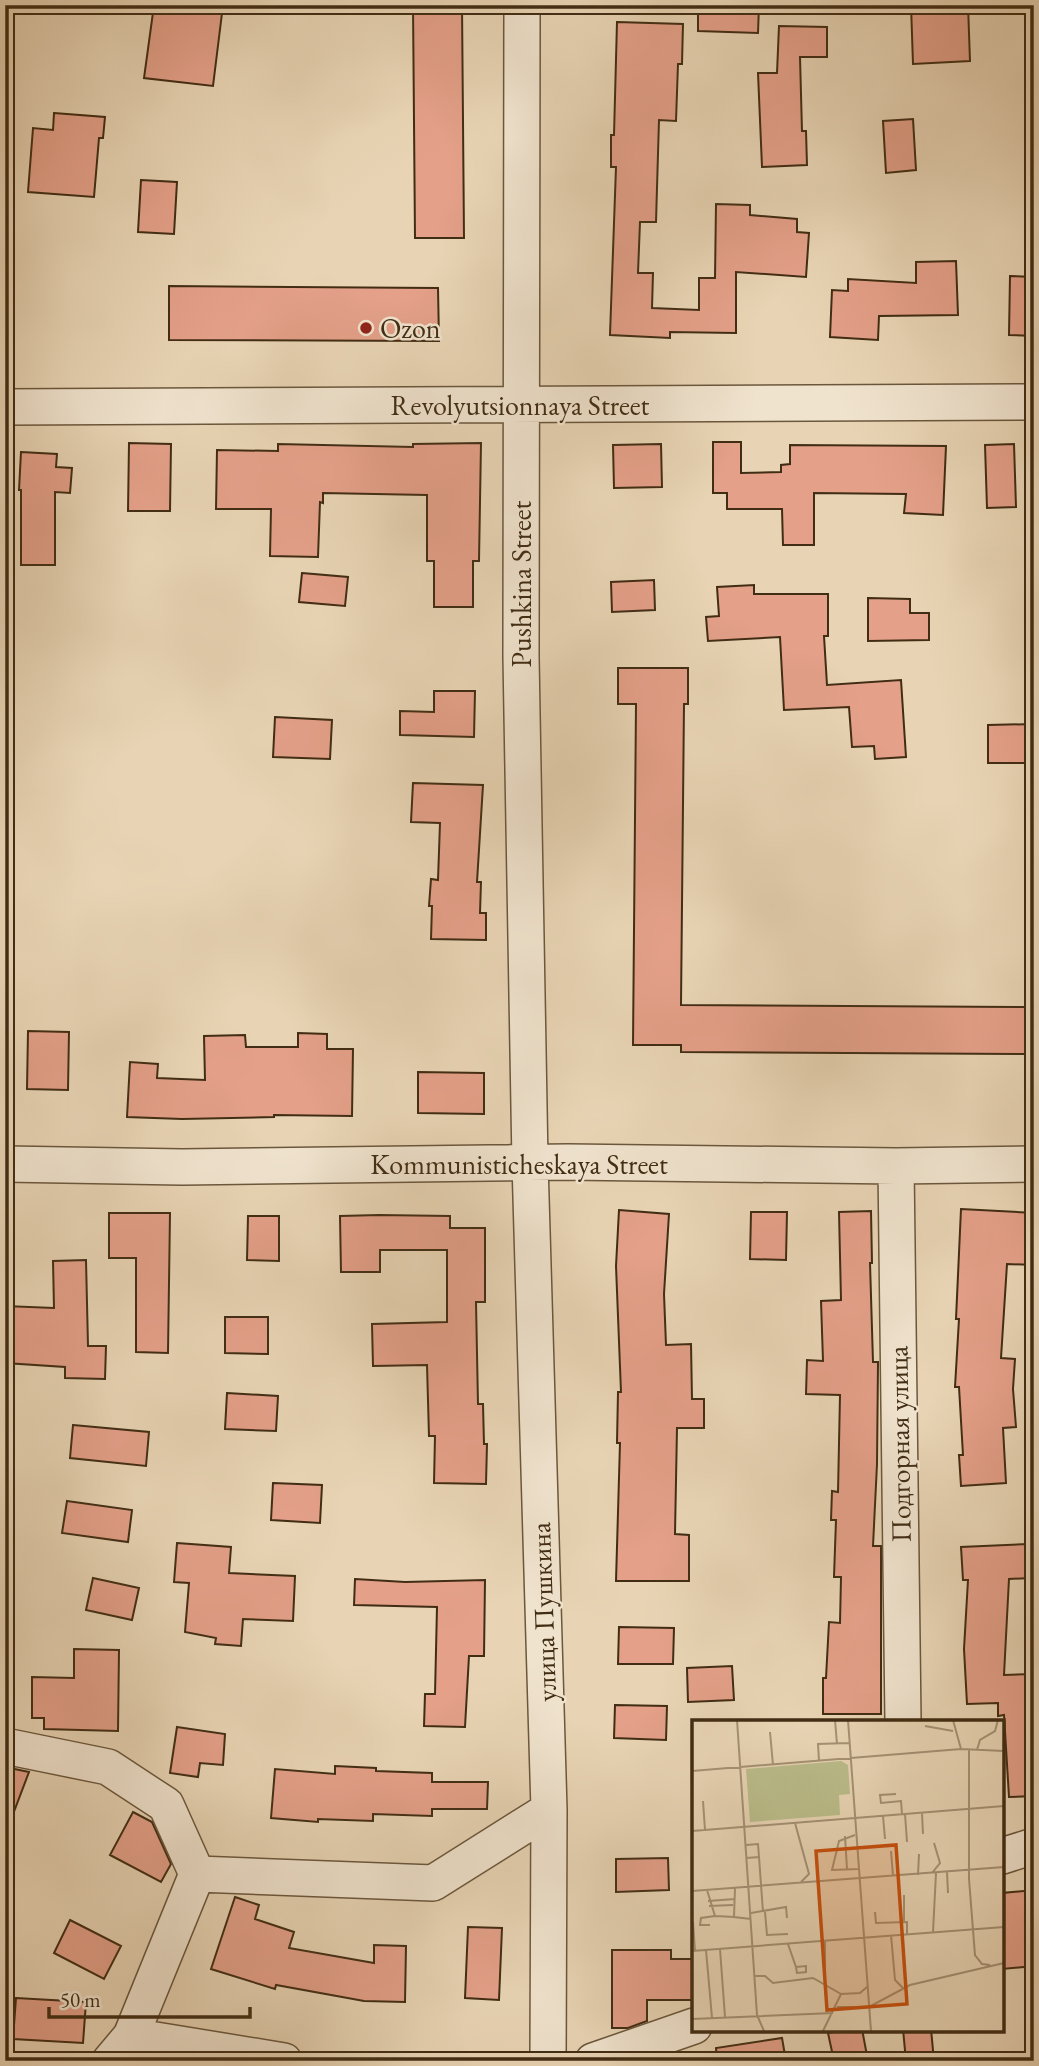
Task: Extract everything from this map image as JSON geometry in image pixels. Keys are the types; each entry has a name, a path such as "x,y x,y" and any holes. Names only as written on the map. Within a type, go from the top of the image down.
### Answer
{"street":[{"name":"Pushkina Street","path":"522,5 521,671 530,1163"},
{"name":"Revolyutsionnaya Street","path":"5,407 1034,402"},
{"name":"Kommunisticheskaya Street","path":"5,1164 182,1167 530,1163 896,1166 1034,1164"},
{"name":"улица Пушкина","path":"530,1163 549,1810 548,2061"},
{"name":"Подгорная улица","path":"896,1166 903,1720"},
{"path":"5,1746 108,1767 166,1805 197,1874 120,2048 284,2061"},
{"path":"197,1874 433,1883 549,1810"},
{"path":"1004,1855 1034,1846"},
{"path":"593,2061 692,2027"}],"building":[{"path":"154,5 223,5 213,86 144,78"},
{"path":"413,5 462,5 464,238 415,238"},
{"path":"698,5 759,5 758,33 698,31"},
{"path":"911,5 968,5 970,61 913,64"},
{"path":"617,22 683,24 682,64 678,64 676,121 659,120 656,222 640,222 638,273 653,273 652,308 699,310 699,278 715,278 716,204 750,205 750,215 797,219 797,232 809,233 806,277 736,272 736,333 670,332 670,338 610,335 616,167 611,167 611,135 614,135"},
{"path":"779,26 827,27 827,57 800,57 802,131 806,131 807,165 762,167 758,73 777,73"},
{"path":"54,113 105,117 103,138 99,138 94,197 28,192 33,128 53,130"},
{"path":"913,119 916,170 886,173 883,121"},
{"path":"141,180 177,182 174,234 138,232"},
{"path":"956,261 958,315 879,316 878,340 830,337 832,290 848,291 848,279 916,283 916,262"},
{"path":"1010,276 1034,277 1034,336 1009,335"},
{"path":"169,286 438,288 439,341 169,340"},
{"path":"713,442 741,442 741,473 781,472 781,465 790,464 790,445 946,446 943,515 904,513 906,494 814,493 814,545 783,545 782,509 727,509 727,493 713,493"},
{"path":"129,443 171,444 170,511 128,511"},
{"path":"481,443 479,561 473,561 473,607 434,607 434,561 427,561 427,495 323,493 323,503 320,502 318,557 270,556 271,509 216,509 217,450 278,451 278,444 413,447 413,444"},
{"path":"661,444 662,487 614,488 613,445"},
{"path":"1014,444 1016,507 987,508 985,445"},
{"path":"21,452 57,454 56,467 72,468 70,493 55,492 55,565 21,565"},
{"path":"302,573 348,577 345,606 299,602"},
{"path":"654,580 655,610 612,612 611,582"},
{"path":"754,585 754,594 828,594 828,636 824,636 827,685 901,680 906,757 875,759 874,746 852,747 849,707 784,710 780,637 708,641 706,617 719,616 717,587"},
{"path":"868,598 910,599 910,613 929,613 929,640 868,641"},
{"path":"618,668 688,668 688,704 684,704 681,1005 1034,1007 1034,1054 681,1052 681,1045 633,1045 636,704 618,704"},
{"path":"434,691 475,691 474,737 400,735 400,711 434,712"},
{"path":"275,717 332,720 330,759 273,757"},
{"path":"1034,724 1034,763 988,763 988,725"},
{"path":"413,783 483,785 477,882 481,882 480,913 486,913 486,940 431,939 431,879 438,880 440,823 411,822"},
{"path":"28,1031 69,1032 68,1090 27,1089"},
{"path":"298,1033 327,1034 327,1049 353,1049 352,1116 274,1115 182,1119 127,1117 130,1062 158,1064 157,1078 205,1080 204,1036 245,1035 246,1047 298,1047"},
{"path":"418,1072 484,1073 484,1114 418,1113"},
{"path":"961,1209 1034,1213 1034,1265 1007,1264 1001,1358 1015,1359 1013,1389 1016,1427 1003,1428 1006,1483 961,1486 959,1455 963,1455 959,1387 955,1387"},
{"path":"619,1210 669,1214 664,1294 666,1345 691,1344 692,1399 704,1399 704,1428 677,1428 675,1534 689,1535 689,1581 616,1581 620,1443 617,1443 618,1392 621,1392 616,1266"},
{"path":"871,1211 873,1362 878,1362 873,1546 881,1546 881,1714 823,1714 823,1678 826,1678 829,1622 840,1623 841,1577 834,1577 836,1520 831,1520 832,1491 838,1492 840,1395 806,1394 807,1360 823,1361 821,1301 841,1300 839,1212"},
{"path":"751,1212 787,1212 786,1260 750,1259"},
{"path":"109,1213 170,1213 168,1353 136,1352 136,1258 109,1258"},
{"path":"248,1216 279,1216 279,1261 247,1260"},
{"path":"340,1216 450,1216 450,1228 485,1228 485,1302 476,1302 478,1404 483,1404 484,1444 487,1444 486,1484 434,1483 435,1436 429,1436 427,1365 373,1366 372,1324 447,1322 447,1250 380,1250 380,1272 341,1272"},
{"path":"86,1260 88,1346 106,1346 105,1379 65,1378 65,1367 5,1363 5,1306 54,1308 53,1261"},
{"path":"225,1317 268,1317 268,1354 225,1353"},
{"path":"227,1393 278,1396 276,1431 225,1429"},
{"path":"73,1425 149,1432 146,1466 70,1458"},
{"path":"273,1483 322,1485 320,1523 271,1520"},
{"path":"67,1501 132,1510 128,1542 62,1533"},
{"path":"177,1543 231,1547 229,1573 295,1576 293,1621 243,1619 241,1646 215,1644 216,1638 185,1632 189,1583 174,1582"},
{"path":"1028,1544 1030,1578 1009,1579 1004,1675 1034,1674 1034,1796 1009,1797 1004,1715 998,1716 998,1703 967,1704 964,1649 968,1580 963,1580 961,1547"},
{"path":"93,1578 139,1588 132,1620 86,1610"},
{"path":"355,1579 405,1582 485,1580 484,1656 469,1656 465,1727 424,1726 425,1694 435,1694 437,1607 354,1605"},
{"path":"619,1627 674,1628 673,1664 618,1664"},
{"path":"74,1649 119,1650 118,1731 44,1729 44,1718 32,1718 32,1677 74,1678"},
{"path":"732,1666 734,1700 688,1702 687,1668"},
{"path":"615,1705 667,1706 666,1740 614,1738"},
{"path":"177,1727 225,1734 223,1765 200,1763 198,1777 170,1773"},
{"path":"335,1766 432,1773 432,1782 488,1782 487,1809 432,1809 432,1816 373,1814 373,1821 318,1819 318,1822 271,1818 275,1769 335,1774"},
{"path":"5,1767 29,1772 7,1830 5,1829"},
{"path":"133,1812 152,1822 171,1864 161,1882 110,1855"},
{"path":"668,1858 669,1890 616,1892 616,1859"},
{"path":"1034,1890 1034,1966 1004,1969 1004,1893"},
{"path":"235,1897 259,1905 255,1919 294,1932 289,1948 374,1963 374,1945 406,1946 405,2002 364,2001 276,1985 275,1989 211,1969"},
{"path":"70,1920 121,1946 104,1979 54,1953"},
{"path":"468,1927 502,1928 499,2000 465,1998"},
{"path":"612,1950 671,1950 671,1959 692,1959 692,2000 647,2000 647,2021 628,2028 612,2028"},
{"path":"16,1998 86,2002 83,2043 13,2039"},
{"path":"862,2031 868,2061 834,2061 828,2033"},
{"path":"903,2031 931,2031 934,2061 906,2061"},
{"path":"782,2038 786,2061 717,2061 716,2048"}],"place":[{"name":"Ozon","path":"366,328"}]}
